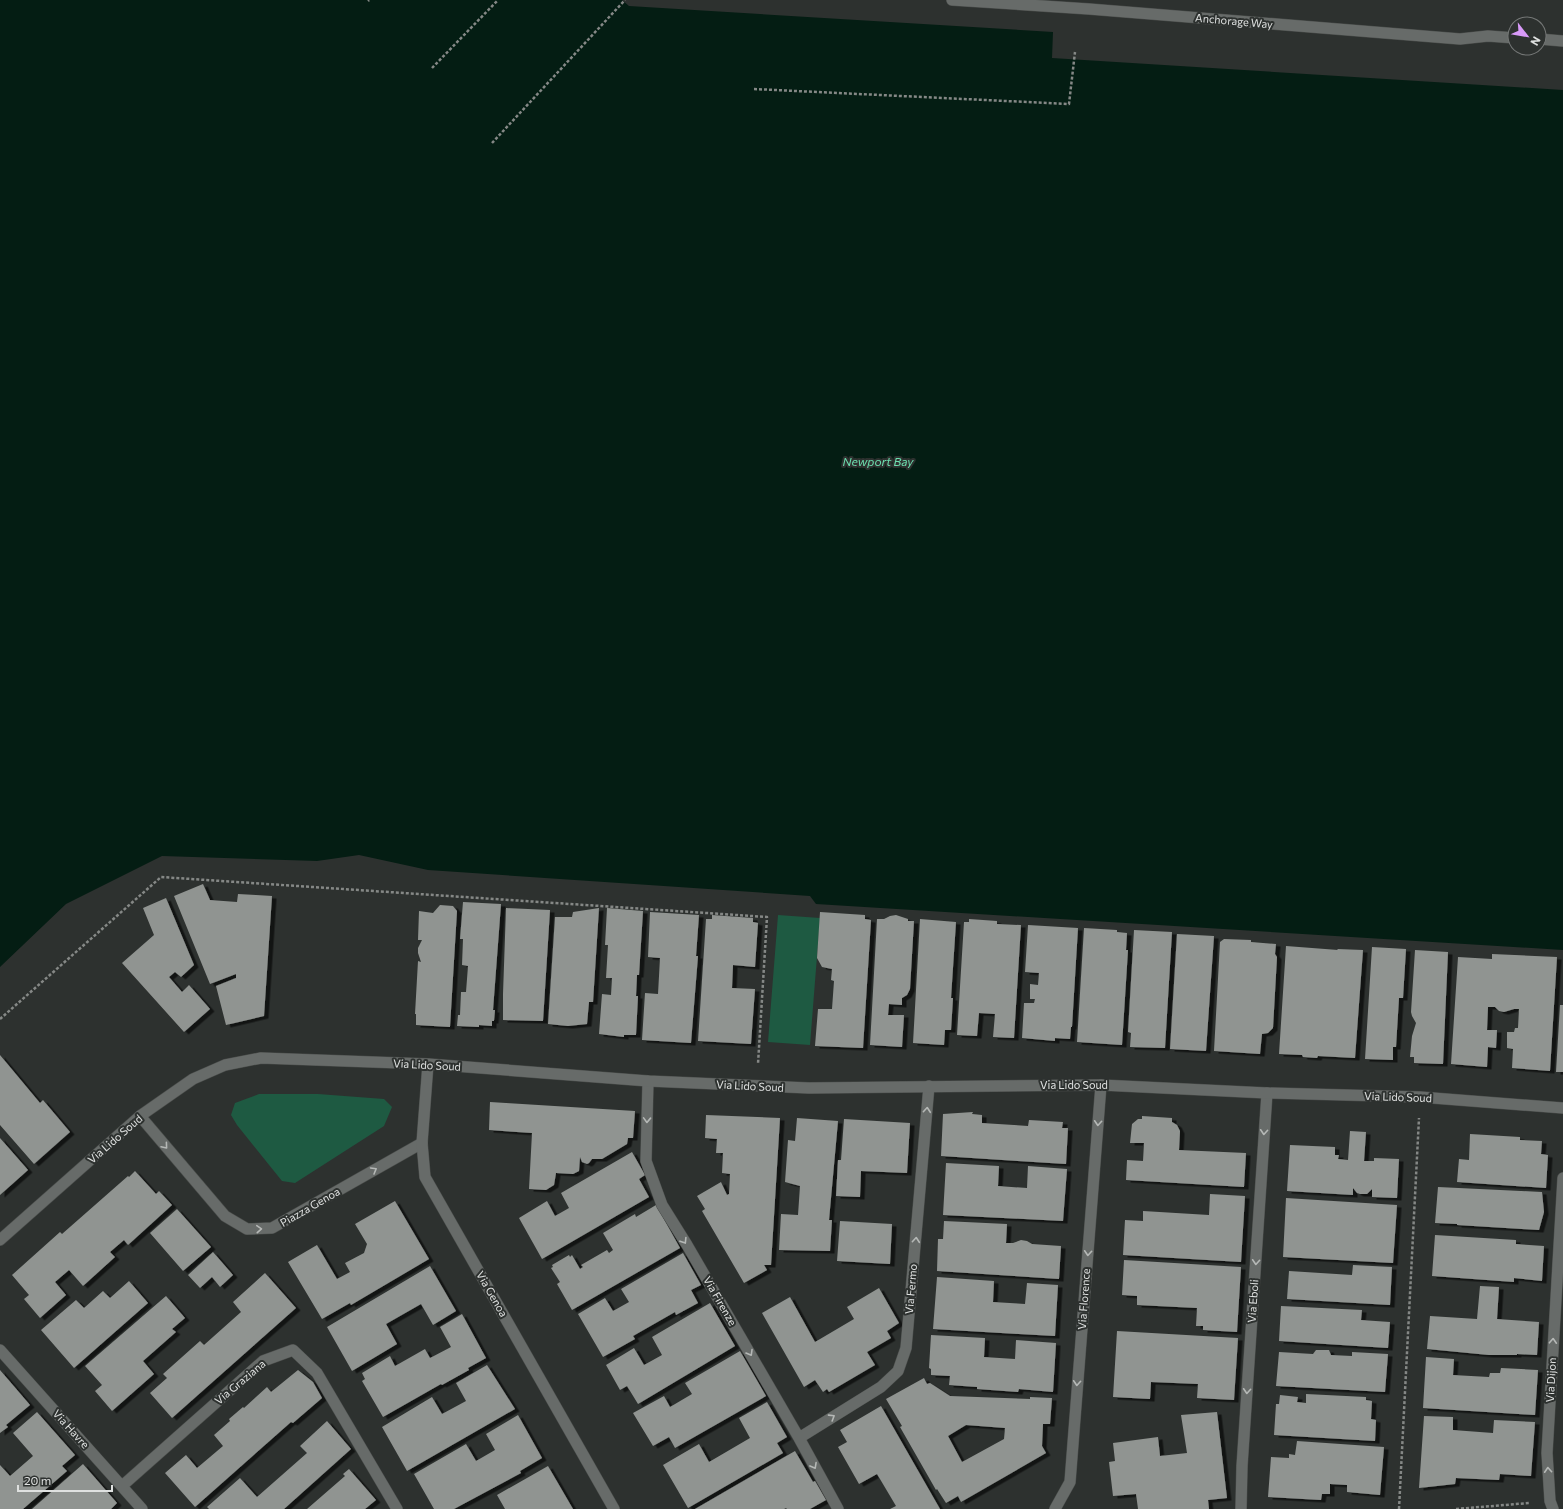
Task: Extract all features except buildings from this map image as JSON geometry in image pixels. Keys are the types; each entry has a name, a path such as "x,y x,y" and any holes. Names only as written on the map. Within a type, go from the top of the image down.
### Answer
{"street":[{"name":"Anchorage Way","path":"952,0 1089,9 1460,39 1488,36 1507,37"},
{"path":"1547,40 1563,41"},
{"name":"Via Lido Soud","path":"0,1240 140,1116 194,1079 226,1065 262,1058 428,1064 648,1081 756,1086 809,1088 1101,1085 1267,1093 1420,1097 1563,1108"},
{"name":"Via Genoa","path":"428,1064 422,1143 426,1177 614,1509"},
{"name":"Via Firenze","path":"648,1081 646,1161 662,1205 687,1245 799,1438 838,1509"},
{"name":"Via Florence","path":"1055,1509 1070,1482 1101,1085"},
{"name":"Via Fermo","path":"799,1438 881,1387 898,1371 906,1348 929,1086"},
{"name":"Via Eboli","path":"1241,1509 1242,1466 1267,1093"},
{"name":"Piazza Genoa","path":"140,1116 225,1216 246,1230 272,1228 422,1143"},
{"name":"Via Dijon","path":"1551,1505 1547,1453 1563,1178"},
{"name":"Via Havre","path":"0,1350 142,1509"},
{"name":"Via Graziana","path":"122,1486 262,1360 293,1350 317,1373 397,1509"}],"path":[{"path":"432,68 498,0"},
{"path":"492,143 625,0"},
{"path":"754,89 1069,104 1075,52"},
{"path":"0,1020 161,877 767,917 756,1086"},
{"path":"1400,1509 1420,1097"},
{"path":"1456,1509 1551,1505"}],"green space":[{"path":"778,915 820,918 810,1045 768,1042"},
{"path":"259,1094 318,1094 384,1099 392,1107 384,1126 295,1183 282,1181 237,1125 231,1115 235,1103"}],"water":[{"name":"Newport Bay","path":"0,0 622,0 629,6 1053,32 1052,58 1563,90 1563,950 816,904 810,896 428,870 359,855 317,861 162,856 66,904 0,967"}]}
